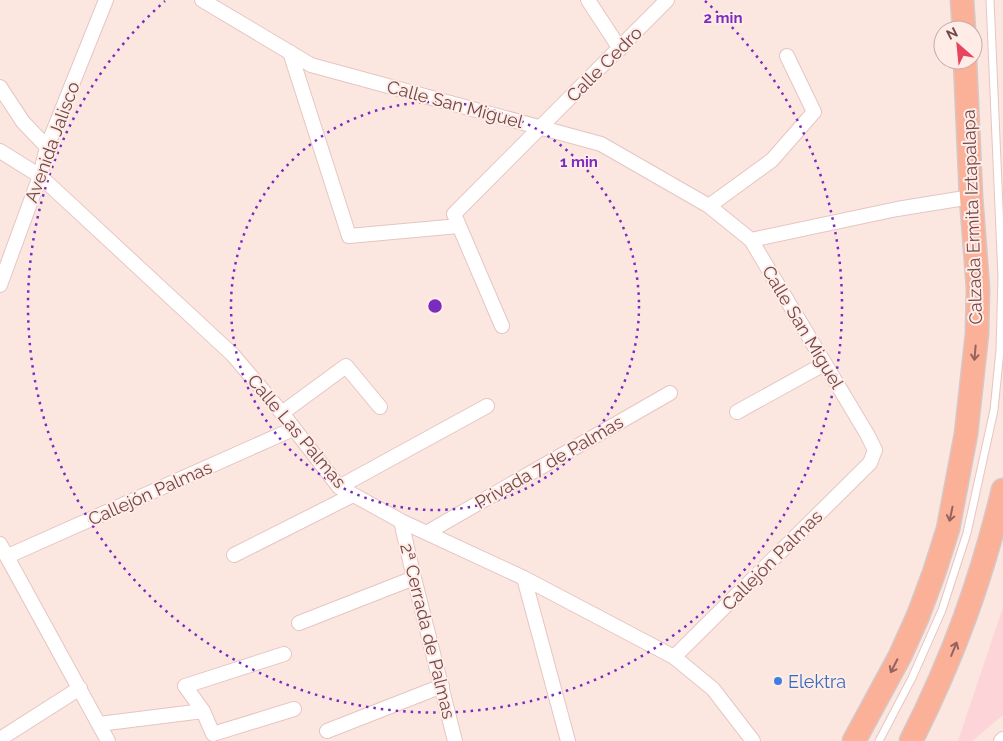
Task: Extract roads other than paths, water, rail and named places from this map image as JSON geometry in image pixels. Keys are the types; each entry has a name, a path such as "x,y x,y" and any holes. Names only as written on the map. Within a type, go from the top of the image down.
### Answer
{"main road":[{"path":"962,0 963,20"},
{"name":"Calzada Ermita Iztapalapa","path":"854,741 880,694 918,616 948,529 966,434 976,334 978,288 971,197 965,70"},
{"path":"911,741 945,671 963,626 1000,515 1003,490"}],"street":[{"name":"Avenida Jalisco","path":"0,284 40,176 47,147 106,0"},
{"name":"Calle San Miguel","path":"202,0 311,65 601,144 709,206 751,240 867,434 875,450 870,464"},
{"path":"588,0 620,49"},
{"name":"Calle Cedro","path":"459,226 454,214 667,0"},
{"path":"290,52 349,236 459,226 502,326"},
{"path":"709,206 772,160 814,112 787,56"},
{"path":"0,87 23,122 47,147"},
{"name":"Calle Las Palmas","path":"0,151 40,176 233,355 282,413 293,430 339,487 401,521 524,578 674,657 713,689 753,741"},
{"path":"751,240 898,209 971,197"},
{"path":"737,412 824,364"},
{"path":"282,413 346,366 380,406"},
{"name":"Privada 7 de Palmas","path":"428,532 670,393"},
{"path":"339,487 487,406"},
{"name":"Callejón Palmas","path":"4,550 293,430"},
{"name":"Callejón Palmas","path":"674,657 870,464"},
{"path":"234,555 353,495"},
{"name":"2ª Cerrada de Palmas","path":"401,521 455,741"},
{"path":"4,550 108,741"},
{"path":"299,623 414,578"},
{"path":"524,578 568,741"},
{"path":"284,654 185,686 203,710 213,734 294,709"},
{"path":"327,731 442,686"},
{"path":"0,739 80,688"},
{"path":"99,724 203,710"}],"lane":[{"path":"879,741 912,678 942,610 967,533 994,410 1000,350 1002,277 990,0"}],"place":[{"name":"Elektra","path":"778,681"}]}
